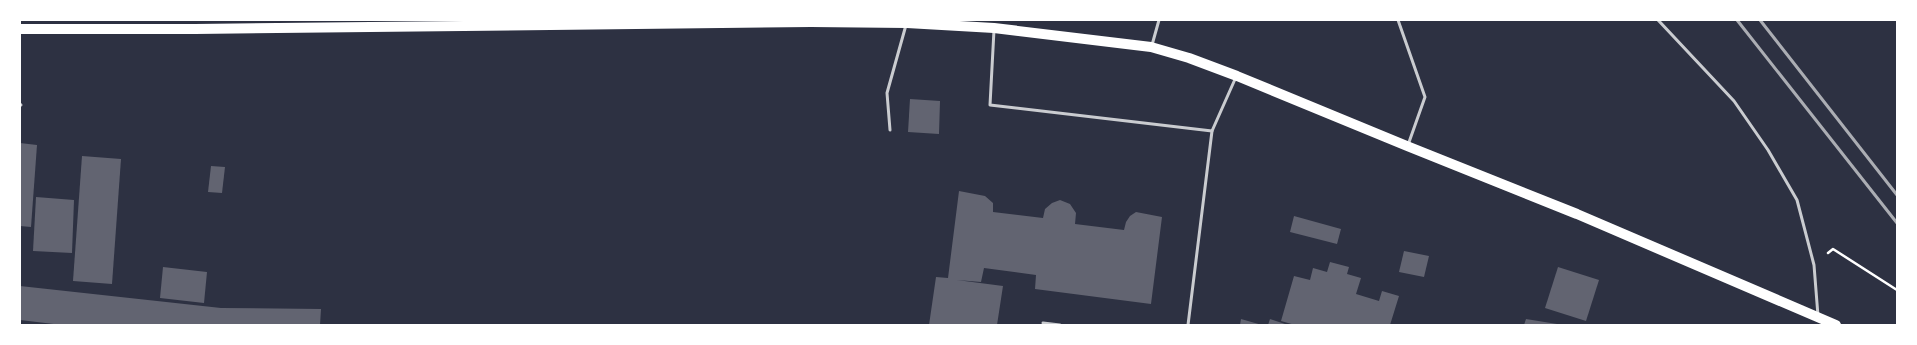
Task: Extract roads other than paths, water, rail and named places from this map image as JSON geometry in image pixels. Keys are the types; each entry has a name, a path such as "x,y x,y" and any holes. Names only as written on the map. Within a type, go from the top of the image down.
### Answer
{"main road":[{"path":"20,29 195,29 811,21 907,22 994,28 1151,47 1189,58 1237,76 1577,214 1836,325"}],"lane":[{"path":"1151,47 1159,20"},
{"path":"1398,20 1425,97 1407,146"},
{"path":"1658,20 1734,102 1768,150 1797,200 1814,265 1818,317"},
{"path":"890,130 887,93 907,22"},
{"path":"994,28 990,105 1212,131"},
{"path":"1188,325 1212,131 1237,76"},
{"path":"1043,323 1060,325"}],"railway":[{"path":"1737,20 1897,223"},
{"path":"1760,20 1897,195"}]}
